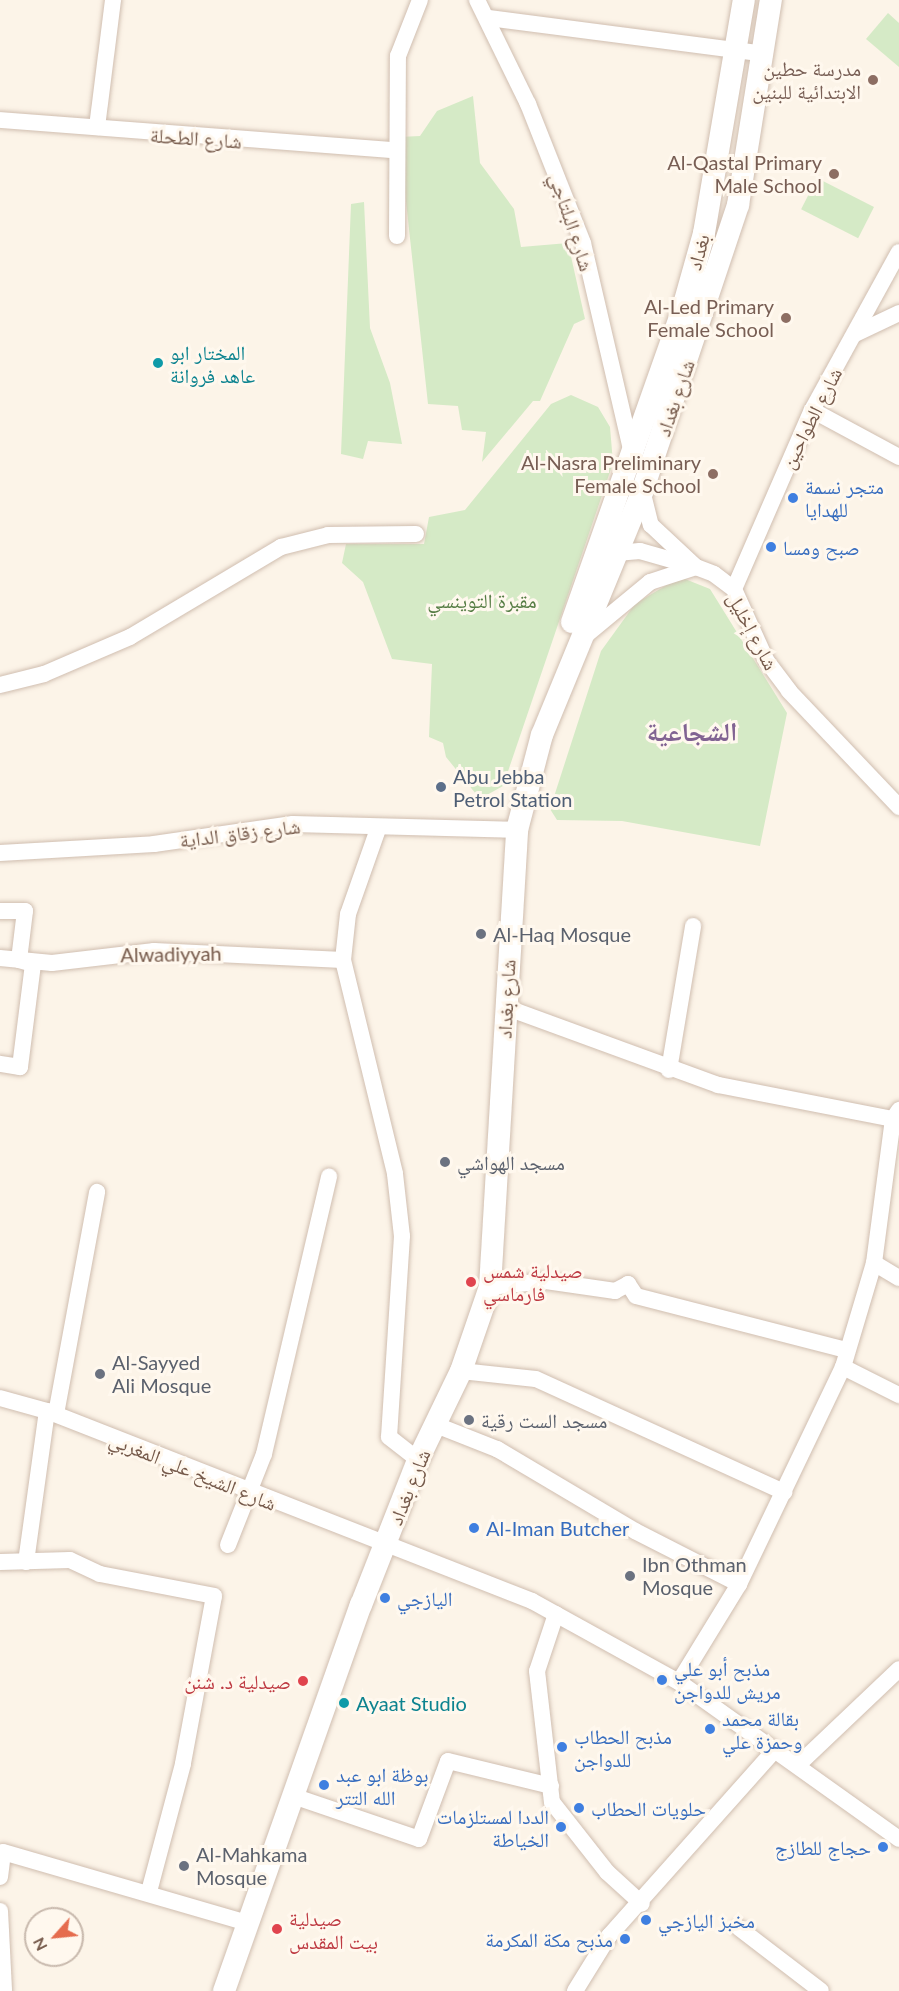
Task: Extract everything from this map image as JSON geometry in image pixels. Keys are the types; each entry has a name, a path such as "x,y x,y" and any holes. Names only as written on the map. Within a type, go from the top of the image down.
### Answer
{"main road":[{"name":"بغداد","path":"555,702 566,639 632,452 704,233 739,51 744,0"},
{"name":"شارع بغداد","path":"224,1991 385,1546 418,1460 461,1371 490,1287 517,830 555,702 642,492 738,205 765,54 771,0"}],"street":[{"path":"97,127 113,0"},
{"path":"397,236 393,150 398,56 420,0"},
{"name":"شارع البلتاجي","path":"477,0 489,18 583,243 651,525 696,567"},
{"path":"489,18 765,54"},
{"name":"شارع الطحلة","path":"0,120 393,150"},
{"name":"شارع الطواحين","path":"734,589 812,410 899,252"},
{"path":"855,334 897,316"},
{"path":"812,410 899,457"},
{"path":"0,685 44,674 130,637 281,547 328,535 417,534"},
{"path":"616,553 640,551 696,567"},
{"path":"579,642 635,592 696,567"},
{"name":"شارع إخليل","path":"696,567 734,589 766,660 789,691 899,807"},
{"name":"شارع زقاق الداية","path":"0,853 154,844 293,824 378,829 517,830"},
{"path":"378,829 348,914 343,960 394,1174 402,1236 389,1437 418,1460"},
{"path":"0,911 25,911 19,960 33,964 20,1067 0,1064"},
{"path":"669,1070 693,926"},
{"name":"Alwadiyyah","path":"0,958 52,963 154,951 343,960"},
{"path":"505,1007 669,1070 896,1114 892,1184 874,1263 843,1367 739,1584 679,1682"},
{"path":"228,1545 249,1493 288,1365 329,1177"},
{"path":"26,1562 51,1412 97,1192"},
{"path":"874,1263 899,1278"},
{"path":"490,1287 546,1281 615,1291 628,1284 636,1296 847,1350"},
{"path":"843,1367 899,1395"},
{"path":"461,1371 536,1379 784,1492"},
{"name":"شارع الشيخ علي المغربي","path":"0,1398 51,1412 556,1614 679,1682 899,1839"},
{"path":"436,1425 497,1449 635,1531 739,1584"},
{"path":"0,1562 70,1560 100,1574 214,1596 185,1754 148,1892"},
{"path":"556,1614 537,1671 552,1802 578,1836 642,1904"},
{"path":"798,1765 899,1669"},
{"path":"575,1991 609,1936 642,1904 776,1750"},
{"path":"293,1796 419,1839 448,1761 551,1786"},
{"path":"0,1877 3,1852 148,1892 248,1923"},
{"path":"0,1911 4,1991"},
{"path":"739,1928 821,1991"}],"green space":[{"path":"888,13 899,23 899,67 866,39"},
{"path":"473,96 480,163 514,209 521,247 568,243 585,319 574,324 540,401 533,401 482,462 486,432 462,430 458,406 428,404 399,137 420,136 437,111"},
{"path":"817,178 874,207 858,238 801,209"},
{"path":"364,202 370,328 390,383 402,444 368,441 363,459 341,454 351,204"},
{"name":"مقبرة التوينسي","path":"571,395 598,407 610,427 613,463 503,786 485,796 476,794 446,757 443,743 429,737 432,664 392,659 363,582 342,563 346,544 424,544 429,517 465,510 551,404"},
{"path":"680,577 710,589 787,713 760,846 622,821 557,820 550,809 601,651 635,604"}],"place":[{"name":"مدرسة حطين الابتدائية للبنين","path":"873,80"},
{"name":"Al-Qastal Primary Male School","path":"834,174"},
{"name":"Al-Led Primary Female School","path":"786,318"},
{"name":"المختار ابو عاهد فروانة","path":"158,363"},
{"name":"Al-Nasra Preliminary Female School","path":"713,474"},
{"name":"متجر نسمة للهدايا","path":"793,498"},
{"name":"صبح ومسا","path":"771,547"},
{"name":"Abu Jebba Petrol Station","path":"441,787"},
{"name":"Al-Haq Mosque","path":"481,934"},
{"name":"مسجد الهواشي","path":"445,1162"},
{"name":"صيدلية شمس فارماسي","path":"471,1282"},
{"name":"Al-Sayyed Ali Mosque","path":"100,1374"},
{"name":"مسجد الست رقية","path":"469,1420"},
{"name":"Al-Iman Butcher","path":"474,1528"},
{"name":"Ibn Othman Mosque","path":"630,1576"},
{"name":"اليازجي","path":"385,1598"},
{"name":"مذبح أبو علي مريش للدواجن","path":"662,1680"},
{"name":"صيدلية د. شنن","path":"303,1681"},
{"name":"Ayaat Studio","path":"344,1703"},
{"name":"بقالة محمد وحمزة علي","path":"710,1729"},
{"name":"مذبح الحطاب للدواجن","path":"562,1747"},
{"name":"بوظة ابو عبد الله التتر","path":"324,1785"},
{"name":"حلويات الحطاب","path":"579,1808"},
{"name":"الددا لمستلزمات الخياطة","path":"561,1827"},
{"name":"حجاج للطازج","path":"883,1847"},
{"name":"Al-Mahkama Mosque","path":"184,1866"},
{"name":"مخبز اليازجي","path":"646,1920"},
{"name":"صيدلية بيت المقدس","path":"277,1929"},
{"name":"مذبح مكة المكرمة","path":"625,1939"}],"district":[{"name":"الشجاعية","path":"692,732"}]}
